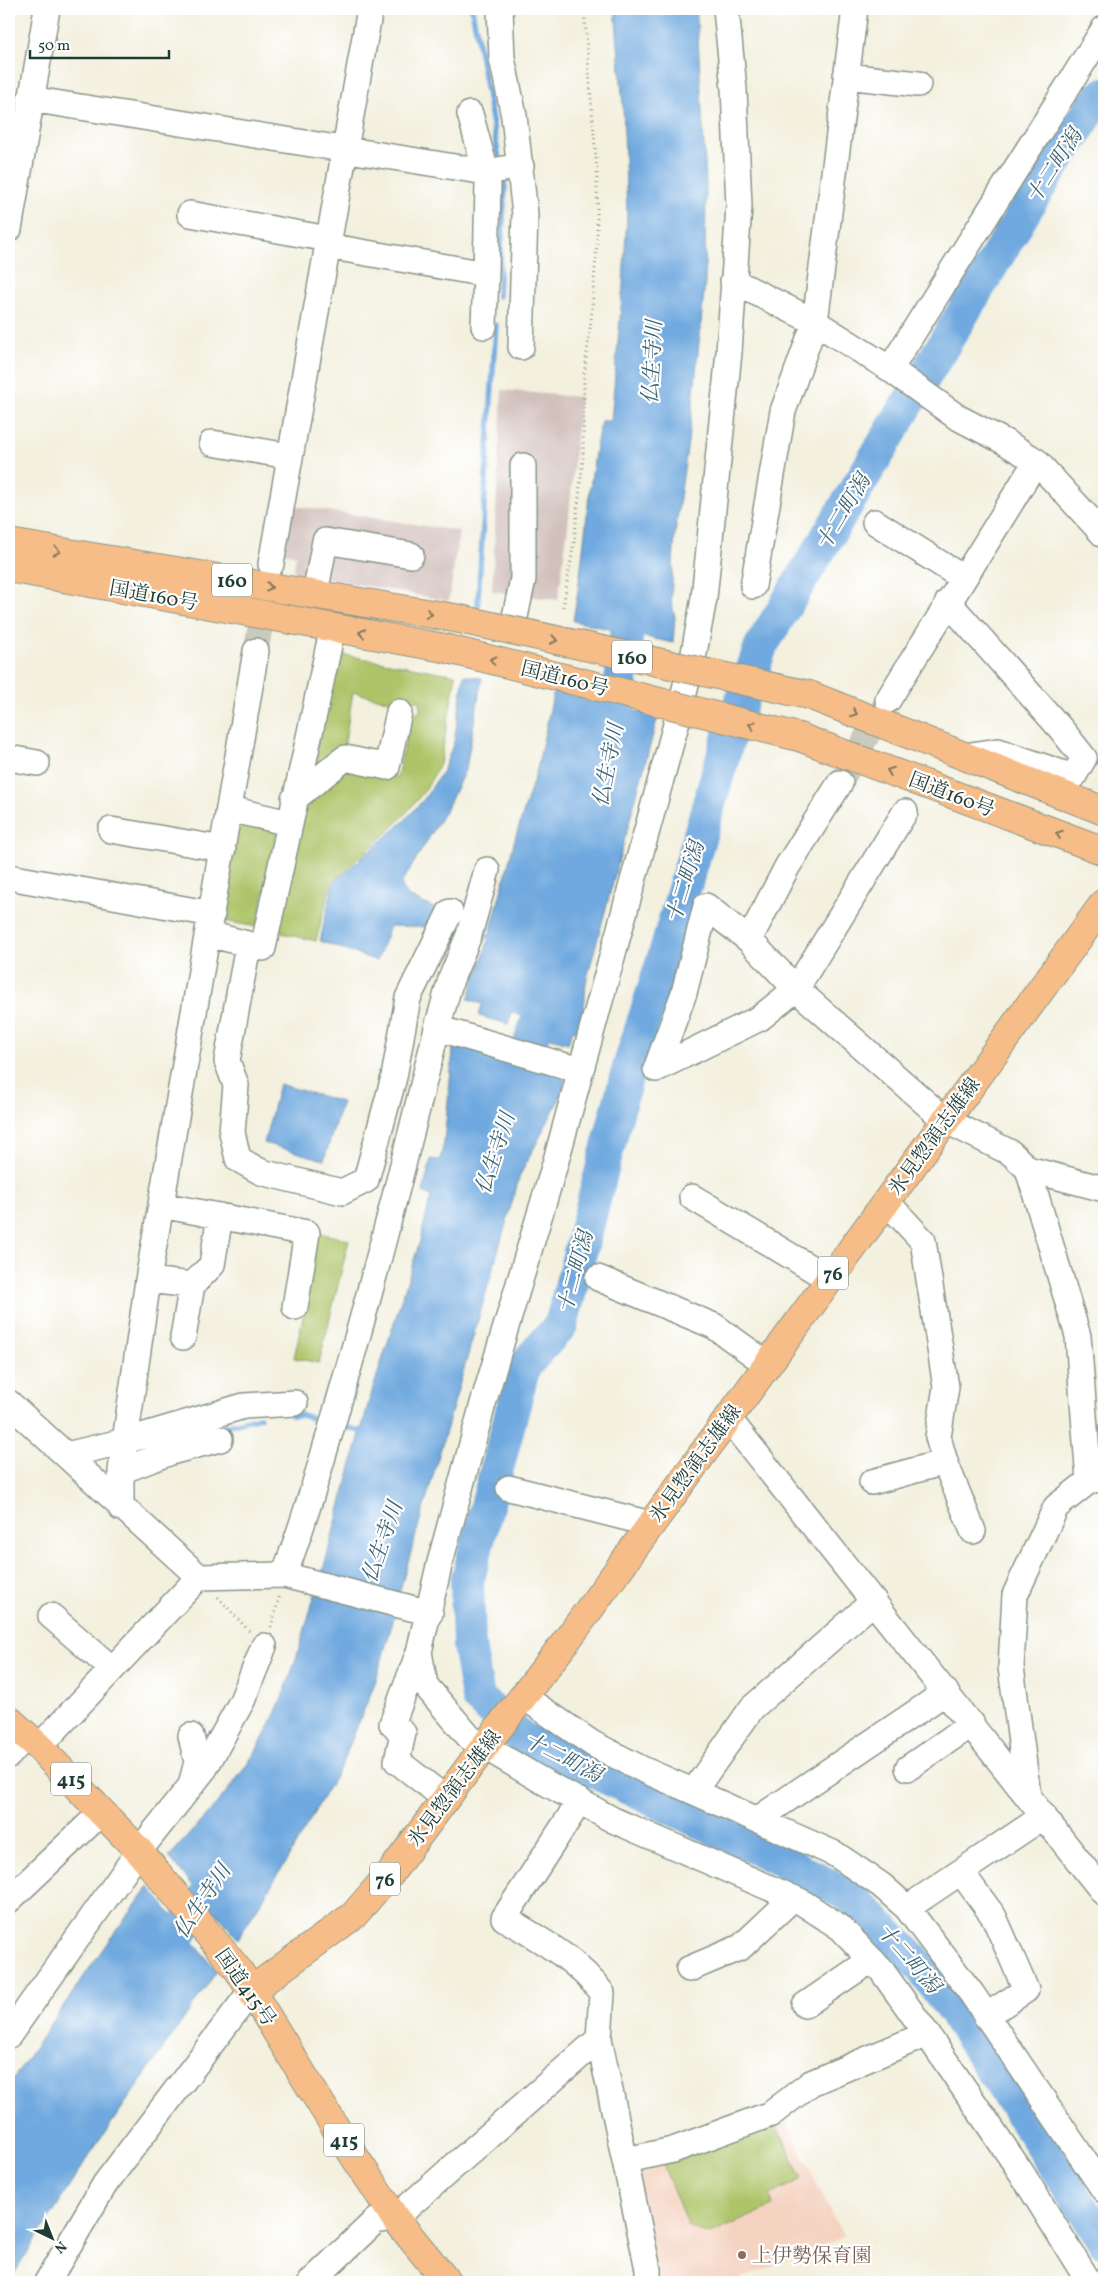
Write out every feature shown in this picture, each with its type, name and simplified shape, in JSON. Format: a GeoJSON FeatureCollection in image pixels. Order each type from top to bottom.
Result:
{"type":"FeatureCollection","features":[{"type":"Feature","properties":{"kind":"main road","name":"国道160号"},"geometry":{"type":"LineString","coordinates":[[9,543],[455,618],[809,695],[1104,811]]}},
{"type":"Feature","properties":{"kind":"main road","name":"国道160号"},"geometry":{"type":"LineString","coordinates":[[9,568],[444,648],[800,737],[1104,851]]}},
{"type":"Feature","properties":{"kind":"main road","name":"氷見惣領志雄線"},"geometry":{"type":"LineString","coordinates":[[246,1980],[354,1915],[392,1871],[488,1742],[522,1700],[1104,903]]}},
{"type":"Feature","properties":{"kind":"main road","name":"国道415号"},"geometry":{"type":"LineString","coordinates":[[21,1739],[102,1812],[146,1859],[246,1980],[337,2130],[395,2218],[448,2282]]}},
{"type":"Feature","properties":{"kind":"street"},"geometry":{"type":"LineString","coordinates":[[9,229],[47,9]]}},
{"type":"Feature","properties":{"kind":"street"},"geometry":{"type":"LineString","coordinates":[[271,564],[370,9]]}},
{"type":"Feature","properties":{"kind":"street"},"geometry":{"type":"LineString","coordinates":[[500,9],[502,58],[514,116],[526,214],[521,346]]}},
{"type":"Feature","properties":{"kind":"street"},"geometry":{"type":"LineString","coordinates":[[446,1799],[396,1761],[403,1732],[392,1724],[420,1652],[440,1566],[484,1400],[555,1164],[579,1070],[594,1025],[667,758],[694,653],[704,598],[729,352],[739,206],[734,89],[726,9]]}},
{"type":"Feature","properties":{"kind":"street"},"geometry":{"type":"LineString","coordinates":[[753,586],[784,412],[815,322],[855,9]]}},
{"type":"Feature","properties":{"kind":"street"},"geometry":{"type":"LineString","coordinates":[[890,369],[1104,29]]}},
{"type":"Feature","properties":{"kind":"street"},"geometry":{"type":"LineString","coordinates":[[846,76],[918,84]]}},
{"type":"Feature","properties":{"kind":"street"},"geometry":{"type":"LineString","coordinates":[[30,99],[486,172],[521,166]]}},
{"type":"Feature","properties":{"kind":"street"},"geometry":{"type":"LineString","coordinates":[[470,114],[488,184],[484,326]]}},
{"type":"Feature","properties":{"kind":"street"},"geometry":{"type":"LineString","coordinates":[[190,214],[486,274]]}},
{"type":"Feature","properties":{"kind":"street"},"geometry":{"type":"LineString","coordinates":[[733,281],[815,322],[890,369],[957,417],[1005,442],[1036,461],[1104,536]]}},
{"type":"Feature","properties":{"kind":"street"},"geometry":{"type":"LineString","coordinates":[[212,443],[289,456]]}},
{"type":"Feature","properties":{"kind":"street"},"geometry":{"type":"LineString","coordinates":[[888,700],[1036,461]]}},
{"type":"Feature","properties":{"kind":"street"},"geometry":{"type":"LineString","coordinates":[[512,631],[523,579],[523,466]]}},
{"type":"Feature","properties":{"kind":"street"},"geometry":{"type":"LineString","coordinates":[[874,522],[963,578]]}},
{"type":"Feature","properties":{"kind":"street"},"geometry":{"type":"LineString","coordinates":[[315,594],[325,541],[411,554]]}},
{"type":"Feature","properties":{"kind":"street"},"geometry":{"type":"LineString","coordinates":[[948,602],[1061,729],[1084,758],[1074,777],[998,751],[964,756]]}},
{"type":"Feature","properties":{"kind":"street"},"geometry":{"type":"LineString","coordinates":[[9,877],[210,924],[248,944],[263,948],[333,627]]}},
{"type":"Feature","properties":{"kind":"street"},"geometry":{"type":"LineString","coordinates":[[121,1508],[121,1471],[124,1441],[148,1280],[256,651]]}},
{"type":"Feature","properties":{"kind":"street"},"geometry":{"type":"LineString","coordinates":[[230,808],[292,811],[345,758],[387,767],[399,712]]}},
{"type":"Feature","properties":{"kind":"street"},"geometry":{"type":"LineString","coordinates":[[9,758],[37,763]]}},
{"type":"Feature","properties":{"kind":"street"},"geometry":{"type":"LineString","coordinates":[[749,940],[787,867],[840,783]]}},
{"type":"Feature","properties":{"kind":"street"},"geometry":{"type":"LineString","coordinates":[[905,812],[796,989],[760,1018],[656,1069],[684,993],[706,906],[749,940],[796,989],[945,1120],[1011,1153],[1028,1170],[1078,1336],[1097,1480],[1056,1507],[1015,1595],[1011,1667],[1028,1795]]}},
{"type":"Feature","properties":{"kind":"street"},"geometry":{"type":"LineString","coordinates":[[111,830],[223,848]]}},
{"type":"Feature","properties":{"kind":"street"},"geometry":{"type":"LineString","coordinates":[[291,1576],[409,1146],[437,1028],[451,980],[469,935],[487,870]]}},
{"type":"Feature","properties":{"kind":"street"},"geometry":{"type":"LineString","coordinates":[[248,944],[227,1061],[236,1084],[232,1132],[238,1159],[261,1172],[342,1192],[366,1180],[394,1077],[408,998],[450,912]]}},
{"type":"Feature","properties":{"kind":"street"},"geometry":{"type":"LineString","coordinates":[[437,1028],[579,1070]]}},
{"type":"Feature","properties":{"kind":"street"},"geometry":{"type":"LineString","coordinates":[[1028,1170],[1104,1189]]}},
{"type":"Feature","properties":{"kind":"street"},"geometry":{"type":"LineString","coordinates":[[692,1197],[829,1279]]}},
{"type":"Feature","properties":{"kind":"street"},"geometry":{"type":"LineString","coordinates":[[886,1201],[923,1241],[946,1387],[938,1437],[945,1462],[973,1531]]}},
{"type":"Feature","properties":{"kind":"street"},"geometry":{"type":"LineString","coordinates":[[161,1204],[307,1233],[295,1307]]}},
{"type":"Feature","properties":{"kind":"street"},"geometry":{"type":"LineString","coordinates":[[183,1337],[192,1284],[212,1265],[220,1216]]}},
{"type":"Feature","properties":{"kind":"street"},"geometry":{"type":"LineString","coordinates":[[598,1278],[714,1326],[767,1364]]}},
{"type":"Feature","properties":{"kind":"street"},"geometry":{"type":"LineString","coordinates":[[148,1280],[192,1284]]}},
{"type":"Feature","properties":{"kind":"street"},"geometry":{"type":"LineString","coordinates":[[9,1403],[121,1508],[199,1577],[291,1576],[430,1613]]}},
{"type":"Feature","properties":{"kind":"street"},"geometry":{"type":"LineString","coordinates":[[66,1455],[124,1441],[244,1406],[295,1403]]}},
{"type":"Feature","properties":{"kind":"street"},"geometry":{"type":"LineString","coordinates":[[728,1418],[1104,1893]]}},
{"type":"Feature","properties":{"kind":"street"},"geometry":{"type":"LineString","coordinates":[[121,1471],[171,1452],[220,1439]]}},
{"type":"Feature","properties":{"kind":"street"},"geometry":{"type":"LineString","coordinates":[[872,1482],[945,1462]]}},
{"type":"Feature","properties":{"kind":"street"},"geometry":{"type":"LineString","coordinates":[[509,1488],[651,1524]]}},
{"type":"Feature","properties":{"kind":"street"},"geometry":{"type":"LineString","coordinates":[[21,1739],[111,1668],[199,1577]]}},
{"type":"Feature","properties":{"kind":"street"},"geometry":{"type":"LineString","coordinates":[[694,1791],[752,1708],[874,1602]]}},
{"type":"Feature","properties":{"kind":"street"},"geometry":{"type":"LineString","coordinates":[[51,1616],[111,1668]]}},
{"type":"Feature","properties":{"kind":"street"},"geometry":{"type":"LineString","coordinates":[[9,2035],[146,1859],[191,1785],[205,1768],[242,1700],[264,1646]]}},
{"type":"Feature","properties":{"kind":"street"},"geometry":{"type":"LineString","coordinates":[[420,1652],[425,1685],[470,1738],[488,1742],[613,1820],[793,1898],[841,1928],[882,1971],[927,2034],[1021,2172],[1089,2282]]}},
{"type":"Feature","properties":{"kind":"street"},"geometry":{"type":"LineString","coordinates":[[758,1819],[946,1692]]}},
{"type":"Feature","properties":{"kind":"street"},"geometry":{"type":"LineString","coordinates":[[522,1700],[593,1744],[835,1854],[880,1885],[907,1908],[986,2016],[1104,2190]]}},
{"type":"Feature","properties":{"kind":"street"},"geometry":{"type":"LineString","coordinates":[[908,1768],[972,1724]]}},
{"type":"Feature","properties":{"kind":"street"},"geometry":{"type":"LineString","coordinates":[[190,1736],[196,1762],[191,1785]]}},
{"type":"Feature","properties":{"kind":"street"},"geometry":{"type":"LineString","coordinates":[[580,1801],[504,1918],[572,1960],[590,1977],[602,1993],[599,2039],[626,2160],[642,2278]]}},
{"type":"Feature","properties":{"kind":"street"},"geometry":{"type":"LineString","coordinates":[[9,1900],[102,1812]]}},
{"type":"Feature","properties":{"kind":"street"},"geometry":{"type":"LineString","coordinates":[[907,1908],[1044,1816]]}},
{"type":"Feature","properties":{"kind":"street"},"geometry":{"type":"LineString","coordinates":[[961,1872],[994,1917],[1026,1990],[986,2016]]}},
{"type":"Feature","properties":{"kind":"street"},"geometry":{"type":"LineString","coordinates":[[689,1969],[741,1947],[793,1898]]}},
{"type":"Feature","properties":{"kind":"street"},"geometry":{"type":"LineString","coordinates":[[805,2005],[871,1960]]}},
{"type":"Feature","properties":{"kind":"street"},"geometry":{"type":"LineString","coordinates":[[47,2282],[105,2184],[246,1980]]}},
{"type":"Feature","properties":{"kind":"street"},"geometry":{"type":"LineString","coordinates":[[626,2160],[673,2150],[771,2114],[811,2083],[927,2034]]}},
{"type":"Feature","properties":{"kind":"street"},"geometry":{"type":"LineString","coordinates":[[311,2282],[375,2221],[395,2218],[599,2039]]}},
{"type":"Feature","properties":{"kind":"path"},"geometry":{"type":"LineString","coordinates":[[563,608],[574,542],[583,458],[584,375],[592,321],[597,242],[597,163],[584,9]]}},
{"type":"Feature","properties":{"kind":"path"},"geometry":{"type":"LineString","coordinates":[[199,1577],[264,1646],[291,1576]]}},
{"type":"Feature","properties":{"kind":"shaded area"},"geometry":{"type":"Polygon","coordinates":[[[502,390],[580,397],[568,525],[558,600],[492,591],[502,390]]]}},
{"type":"Feature","properties":{"kind":"shaded area"},"geometry":{"type":"Polygon","coordinates":[[[289,505],[459,531],[449,601],[293,572],[296,555],[279,551],[289,505]]]}},
{"type":"Feature","properties":{"kind":"shaded area"},"geometry":{"type":"Polygon","coordinates":[[[783,2114],[843,2237],[732,2282],[654,2282],[634,2167],[783,2114]]]}},
{"type":"Feature","properties":{"kind":"green space"},"geometry":{"type":"Polygon","coordinates":[[[339,654],[456,675],[440,764],[426,789],[409,810],[388,832],[331,883],[316,941],[281,933],[280,920],[306,805],[344,768],[397,777],[411,717],[420,711],[420,700],[402,704],[353,692],[344,747],[309,780],[339,654]]]}},
{"type":"Feature","properties":{"kind":"green space"},"geometry":{"type":"Polygon","coordinates":[[[234,820],[278,827],[257,927],[218,920],[234,820]]]}},
{"type":"Feature","properties":{"kind":"green space"},"geometry":{"type":"Polygon","coordinates":[[[303,1229],[349,1240],[319,1363],[294,1358],[304,1312],[303,1229]]]}},
{"type":"Feature","properties":{"kind":"green space"},"geometry":{"type":"Polygon","coordinates":[[[775,2123],[802,2179],[770,2195],[773,2206],[708,2235],[688,2226],[663,2165],[775,2123]]]}},
{"type":"Feature","properties":{"kind":"water"},"geometry":{"type":"Polygon","coordinates":[[[615,9],[696,9],[697,18],[706,182],[705,282],[692,413],[675,533],[671,600],[675,617],[673,643],[573,621],[596,446],[601,421],[611,421],[623,285],[627,215],[623,106],[615,9]]]}},
{"type":"Feature","properties":{"kind":"water"},"geometry":{"type":"Polygon","coordinates":[[[464,675],[482,678],[466,768],[447,808],[401,884],[408,896],[436,909],[432,927],[390,926],[377,961],[320,941],[333,883],[404,821],[424,799],[444,769],[454,742],[464,675]]]}},
{"type":"Feature","properties":{"kind":"water"},"geometry":{"type":"Polygon","coordinates":[[[554,691],[658,716],[586,982],[583,1023],[579,1032],[573,1030],[568,1043],[538,1034],[541,1023],[512,1012],[508,1024],[479,1016],[482,1004],[468,999],[486,948],[515,839],[537,769],[554,691]]]}},
{"type":"Feature","properties":{"kind":"water"},"geometry":{"type":"Polygon","coordinates":[[[454,1040],[566,1073],[561,1096],[520,1175],[398,1597],[321,1577],[369,1401],[420,1241],[431,1196],[423,1192],[431,1159],[440,1160],[444,1142],[454,1040]]]}},
{"type":"Feature","properties":{"kind":"water"},"geometry":{"type":"Polygon","coordinates":[[[279,1084],[342,1102],[324,1160],[264,1143],[279,1084]]]}},
{"type":"Feature","properties":{"kind":"water"},"geometry":{"type":"Polygon","coordinates":[[[315,1593],[396,1611],[375,1683],[341,1766],[287,1860],[238,1939],[169,1857],[230,1788],[260,1744],[280,1703],[303,1637],[315,1593]]]}},
{"type":"Feature","properties":{"kind":"water"},"geometry":{"type":"Polygon","coordinates":[[[149,1887],[217,1971],[86,2160],[9,2282],[9,2085],[109,1940],[149,1887]]]}},
{"type":"Feature","properties":{"kind":"waterway"},"geometry":{"type":"LineString","coordinates":[[472,9],[500,164]]}},
{"type":"Feature","properties":{"kind":"waterway","name":"十二町潟"},"geometry":{"type":"LineString","coordinates":[[1104,94],[1096,101],[1038,189],[761,646],[728,739],[666,951],[628,1071],[561,1325],[524,1366],[467,1582],[469,1645],[478,1698],[521,1737],[787,1863],[853,1898],[920,1966],[954,2012],[1104,2241]]}},
{"type":"Feature","properties":{"kind":"waterway"},"geometry":{"type":"LineString","coordinates":[[498,296],[505,187],[502,175]]}},
{"type":"Feature","properties":{"kind":"waterway"},"geometry":{"type":"LineString","coordinates":[[477,615],[496,325]]}},
{"type":"Feature","properties":{"kind":"waterway","name":"仏生寺川"},"geometry":{"type":"LineString","coordinates":[[616,724],[632,588]]}},
{"type":"Feature","properties":{"kind":"waterway"},"geometry":{"type":"LineString","coordinates":[[476,932],[496,939]]}},
{"type":"Feature","properties":{"kind":"waterway","name":"仏生寺川"},"geometry":{"type":"LineString","coordinates":[[516,1087],[551,978]]}},
{"type":"Feature","properties":{"kind":"waterway"},"geometry":{"type":"LineString","coordinates":[[291,1415],[301,1415],[326,1422]]}},
{"type":"Feature","properties":{"kind":"waterway"},"geometry":{"type":"LineString","coordinates":[[213,1429],[260,1417]]}},
{"type":"Feature","properties":{"kind":"waterway"},"geometry":{"type":"LineString","coordinates":[[9,1421],[30,1439]]}},
{"type":"Feature","properties":{"kind":"waterway"},"geometry":{"type":"LineString","coordinates":[[338,1425],[367,1433]]}},
{"type":"Feature","properties":{"kind":"waterway","name":"仏生寺川"},"geometry":{"type":"LineString","coordinates":[[157,1967],[230,1860]]}},
{"type":"Feature","properties":{"kind":"tunnel"},"geometry":{"type":"LineString","coordinates":[[256,651],[266,594]]}},
{"type":"Feature","properties":{"kind":"tunnel"},"geometry":{"type":"LineString","coordinates":[[840,783],[886,703]]}},
{"type":"Feature","properties":{"kind":"place","name":"上伊勢保育園"},"geometry":{"type":"Point","coordinates":[742,2255]}}]}
